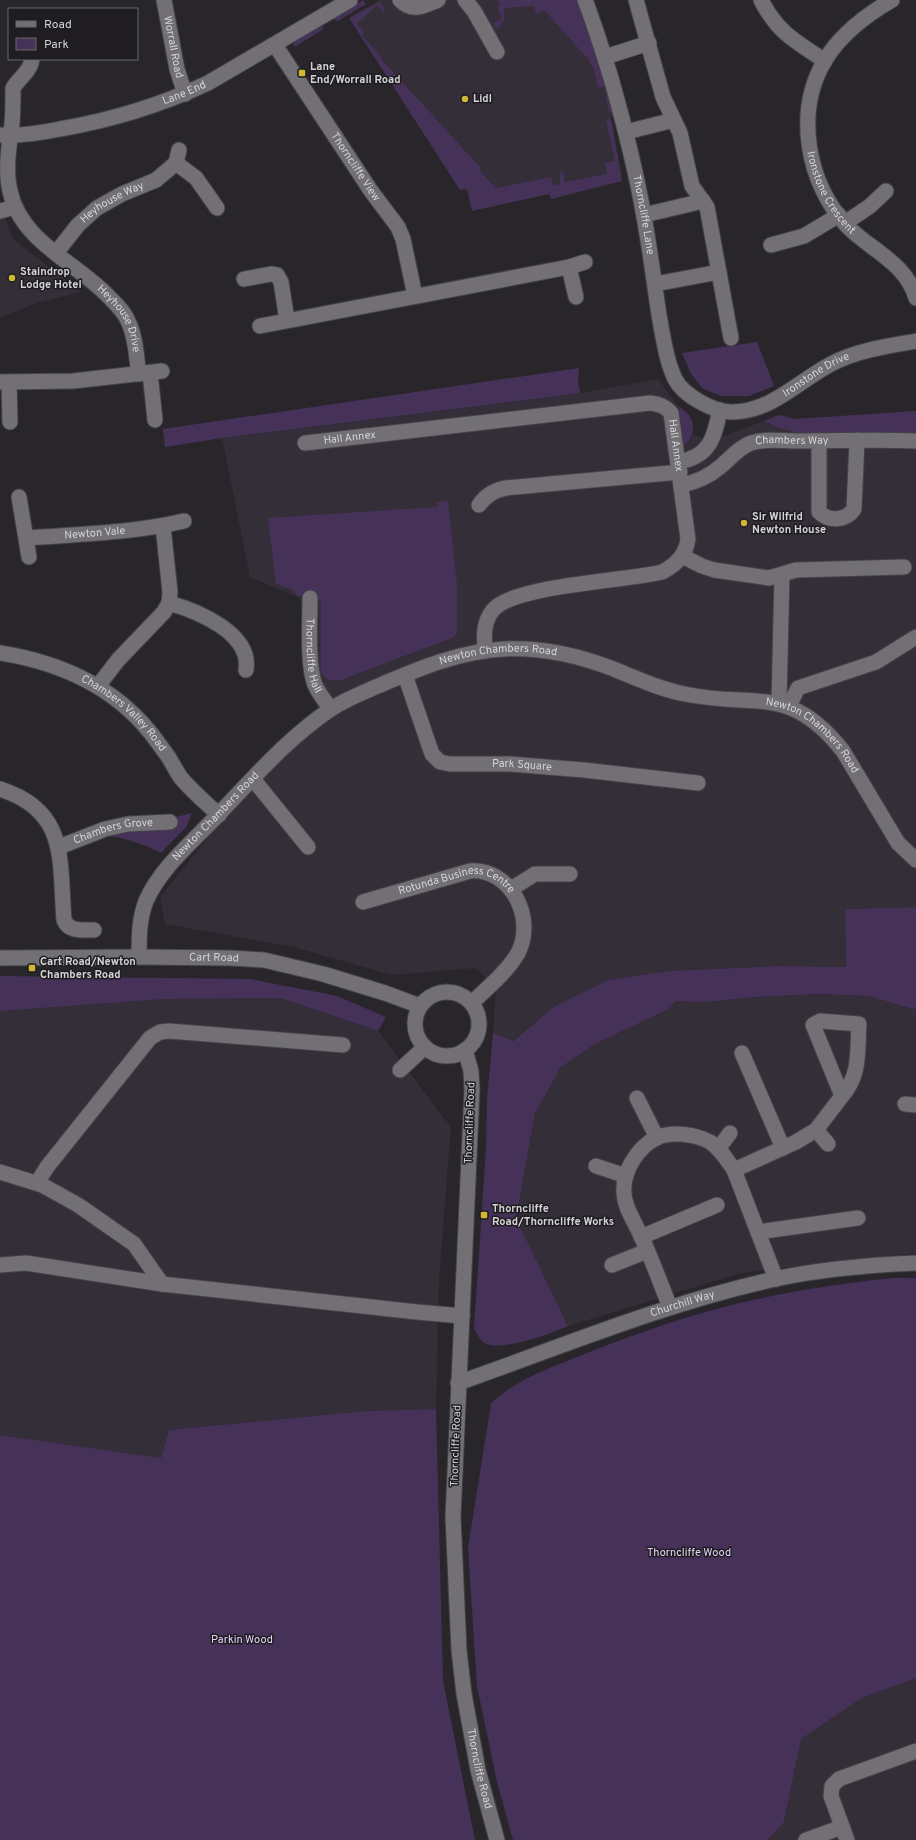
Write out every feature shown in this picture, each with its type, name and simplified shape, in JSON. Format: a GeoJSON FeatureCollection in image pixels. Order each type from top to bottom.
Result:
{"type":"FeatureCollection","features":[{"type":"Feature","properties":{"kind":"street","name":"Worrall Road"},"geometry":{"type":"LineString","coordinates":[[164,0],[177,69],[185,94]]}},
{"type":"Feature","properties":{"kind":"street","name":"Lane End"},"geometry":{"type":"LineString","coordinates":[[5,135],[83,125],[129,114],[185,94],[208,83],[275,45],[350,0]]}},
{"type":"Feature","properties":{"kind":"street"},"geometry":{"type":"LineString","coordinates":[[400,0],[410,7],[415,8],[438,0]]}},
{"type":"Feature","properties":{"kind":"street"},"geometry":{"type":"LineString","coordinates":[[465,0],[474,10],[497,52]]}},
{"type":"Feature","properties":{"kind":"street","name":"Thorncliffe Lane"},"geometry":{"type":"LineString","coordinates":[[585,0],[605,57],[626,132],[644,215],[662,333],[671,369],[676,381],[692,396],[705,405],[720,410]]}},
{"type":"Feature","properties":{"kind":"street"},"geometry":{"type":"LineString","coordinates":[[636,0],[664,97],[680,133],[692,186],[707,207],[731,338]]}},
{"type":"Feature","properties":{"kind":"street"},"geometry":{"type":"LineString","coordinates":[[761,0],[769,17],[785,35],[825,61]]}},
{"type":"Feature","properties":{"kind":"street","name":"Ironstone Crescent"},"geometry":{"type":"LineString","coordinates":[[892,0],[876,9],[853,26],[837,43],[825,61],[813,90],[808,117],[808,140],[814,169],[820,185],[842,219],[900,269],[913,289],[916,298]]}},
{"type":"Feature","properties":{"kind":"street"},"geometry":{"type":"LineString","coordinates":[[605,57],[649,43]]}},
{"type":"Feature","properties":{"kind":"street","name":"Thorncliffe View"},"geometry":{"type":"LineString","coordinates":[[275,45],[371,191],[398,227],[403,239],[415,296]]}},
{"type":"Feature","properties":{"kind":"street","name":"Heyhouse Drive"},"geometry":{"type":"LineString","coordinates":[[32,60],[31,65],[27,71],[18,80],[13,88],[5,135],[10,191],[15,207],[23,224],[36,238],[99,287],[120,308],[128,320],[150,373],[155,420]]}},
{"type":"Feature","properties":{"kind":"street"},"geometry":{"type":"LineString","coordinates":[[626,132],[674,120]]}},
{"type":"Feature","properties":{"kind":"street","name":"Heyhouse Way"},"geometry":{"type":"LineString","coordinates":[[56,253],[78,225],[97,208],[122,194],[156,180],[177,156],[196,178],[217,208]]}},
{"type":"Feature","properties":{"kind":"street"},"geometry":{"type":"LineString","coordinates":[[771,245],[804,236],[870,206],[886,191]]}},
{"type":"Feature","properties":{"kind":"street"},"geometry":{"type":"LineString","coordinates":[[644,215],[703,201]]}},
{"type":"Feature","properties":{"kind":"street"},"geometry":{"type":"LineString","coordinates":[[0,211],[15,207]]}},
{"type":"Feature","properties":{"kind":"street"},"geometry":{"type":"LineString","coordinates":[[260,326],[569,267],[585,262]]}},
{"type":"Feature","properties":{"kind":"street"},"geometry":{"type":"LineString","coordinates":[[569,267],[576,296]]}},
{"type":"Feature","properties":{"kind":"street"},"geometry":{"type":"LineString","coordinates":[[654,284],[719,272]]}},
{"type":"Feature","properties":{"kind":"street"},"geometry":{"type":"LineString","coordinates":[[244,279],[271,274],[277,275],[281,282],[287,320]]}},
{"type":"Feature","properties":{"kind":"street","name":"Ironstone Drive"},"geometry":{"type":"LineString","coordinates":[[720,410],[730,412],[754,409],[789,391],[813,374],[835,362],[884,347],[916,341]]}},
{"type":"Feature","properties":{"kind":"street"},"geometry":{"type":"LineString","coordinates":[[10,422],[4,382],[73,381],[150,373]]}},
{"type":"Feature","properties":{"kind":"street","name":"Hall Annex"},"geometry":{"type":"LineString","coordinates":[[305,443],[650,403],[662,405],[671,413],[680,473],[688,539],[686,549],[682,556]]}},
{"type":"Feature","properties":{"kind":"street"},"geometry":{"type":"LineString","coordinates":[[479,505],[493,492],[506,488],[680,473],[708,447],[714,434],[720,410]]}},
{"type":"Feature","properties":{"kind":"street","name":"Chambers Way"},"geometry":{"type":"LineString","coordinates":[[680,473],[699,481],[720,467],[740,448],[756,442],[779,440],[916,441]]}},
{"type":"Feature","properties":{"kind":"street"},"geometry":{"type":"LineString","coordinates":[[819,440],[818,512],[824,517],[844,519],[854,509],[857,440]]}},
{"type":"Feature","properties":{"kind":"street"},"geometry":{"type":"LineString","coordinates":[[19,497],[29,557]]}},
{"type":"Feature","properties":{"kind":"street","name":"Newton Vale"},"geometry":{"type":"LineString","coordinates":[[27,538],[163,526],[184,521]]}},
{"type":"Feature","properties":{"kind":"street"},"geometry":{"type":"LineString","coordinates":[[98,686],[118,660],[164,612],[169,603],[170,592],[163,526]]}},
{"type":"Feature","properties":{"kind":"street"},"geometry":{"type":"LineString","coordinates":[[485,651],[484,633],[487,620],[493,611],[503,602],[523,595],[569,586],[662,572],[672,566],[682,556],[714,570],[769,578],[796,570],[904,567]]}},
{"type":"Feature","properties":{"kind":"street"},"geometry":{"type":"LineString","coordinates":[[782,575],[784,705]]}},
{"type":"Feature","properties":{"kind":"street","name":"Thorncliffe Hall"},"geometry":{"type":"LineString","coordinates":[[310,598],[311,666],[313,678],[321,696],[331,709]]}},
{"type":"Feature","properties":{"kind":"street"},"geometry":{"type":"LineString","coordinates":[[169,603],[194,610],[221,626],[238,642],[246,654],[246,670]]}},
{"type":"Feature","properties":{"kind":"street"},"geometry":{"type":"LineString","coordinates":[[784,705],[798,688],[876,662],[916,637]]}},
{"type":"Feature","properties":{"kind":"street","name":"Newton Chambers Road"},"geometry":{"type":"LineString","coordinates":[[139,957],[140,925],[143,911],[150,895],[169,866],[253,779],[304,729],[346,700],[404,675],[467,654],[485,651],[522,649],[559,653],[609,668],[674,692],[716,699],[768,701],[784,705],[810,718],[833,739],[843,751],[898,842],[916,860]]}},
{"type":"Feature","properties":{"kind":"street","name":"Chambers Valley Road"},"geometry":{"type":"LineString","coordinates":[[0,653],[46,663],[73,673],[98,686],[123,706],[148,730],[167,754],[180,777],[219,815]]}},
{"type":"Feature","properties":{"kind":"street","name":"Park Square"},"geometry":{"type":"LineString","coordinates":[[404,675],[432,754],[442,763],[525,765],[698,783]]}},
{"type":"Feature","properties":{"kind":"street"},"geometry":{"type":"LineString","coordinates":[[253,779],[308,848]]}},
{"type":"Feature","properties":{"kind":"street","name":"Chambers Grove"},"geometry":{"type":"LineString","coordinates":[[0,790],[19,797],[43,815],[50,824],[58,847],[64,920],[66,925],[72,929],[94,930]]}},
{"type":"Feature","properties":{"kind":"street","name":"Chambers Grove"},"geometry":{"type":"LineString","coordinates":[[58,847],[105,829],[128,824],[170,822]]}},
{"type":"Feature","properties":{"kind":"street","name":"Rotunda Business Centre"},"geometry":{"type":"LineString","coordinates":[[363,902],[470,871],[487,872],[500,879],[511,889],[516,896],[522,912],[522,943],[515,958],[472,1003]]}},
{"type":"Feature","properties":{"kind":"street"},"geometry":{"type":"LineString","coordinates":[[511,889],[522,880],[535,874],[570,874]]}},
{"type":"Feature","properties":{"kind":"street","name":"Cart Road"},"geometry":{"type":"LineString","coordinates":[[0,958],[139,957],[264,960],[298,967],[351,982],[420,1006]]}},
{"type":"Feature","properties":{"kind":"street"},"geometry":{"type":"LineString","coordinates":[[442,992],[451,992],[461,995],[472,1003],[479,1017],[477,1035],[473,1043],[465,1050],[454,1055],[444,1056],[436,1054],[425,1047],[419,1039],[415,1028],[420,1006],[430,997],[442,992]]}},
{"type":"Feature","properties":{"kind":"street"},"geometry":{"type":"LineString","coordinates":[[734,1170],[796,1142],[816,1130],[853,1082],[856,1073],[859,1024],[820,1021],[812,1025],[842,1096]]}},
{"type":"Feature","properties":{"kind":"street"},"geometry":{"type":"LineString","coordinates":[[37,1183],[47,1167],[150,1038],[160,1032],[169,1031],[343,1045]]}},
{"type":"Feature","properties":{"kind":"street"},"geometry":{"type":"LineString","coordinates":[[400,1070],[425,1047]]}},
{"type":"Feature","properties":{"kind":"street","name":"Thorncliffe Road"},"geometry":{"type":"LineString","coordinates":[[465,1050],[472,1071],[472,1090],[453,1517],[459,1650],[464,1694],[478,1770],[496,1840]]}},
{"type":"Feature","properties":{"kind":"street"},"geometry":{"type":"LineString","coordinates":[[742,1053],[783,1148]]}},
{"type":"Feature","properties":{"kind":"street"},"geometry":{"type":"LineString","coordinates":[[637,1098],[657,1138]]}},
{"type":"Feature","properties":{"kind":"street"},"geometry":{"type":"LineString","coordinates":[[816,1130],[828,1144]]}},
{"type":"Feature","properties":{"kind":"street"},"geometry":{"type":"LineString","coordinates":[[718,1148],[730,1133]]}},
{"type":"Feature","properties":{"kind":"street"},"geometry":{"type":"LineString","coordinates":[[670,1307],[642,1237],[625,1201],[624,1187],[631,1163],[640,1151],[657,1138],[678,1135],[694,1136],[711,1143],[718,1148],[734,1170],[776,1279]]}},
{"type":"Feature","properties":{"kind":"street"},"geometry":{"type":"LineString","coordinates":[[596,1166],[626,1176]]}},
{"type":"Feature","properties":{"kind":"street"},"geometry":{"type":"LineString","coordinates":[[0,1172],[37,1183],[78,1205],[134,1244],[162,1284]]}},
{"type":"Feature","properties":{"kind":"street"},"geometry":{"type":"LineString","coordinates":[[642,1237],[717,1205]]}},
{"type":"Feature","properties":{"kind":"street"},"geometry":{"type":"LineString","coordinates":[[758,1232],[858,1218]]}},
{"type":"Feature","properties":{"kind":"street"},"geometry":{"type":"LineString","coordinates":[[612,1265],[647,1251]]}},
{"type":"Feature","properties":{"kind":"street"},"geometry":{"type":"LineString","coordinates":[[0,1265],[26,1263],[162,1284],[462,1316]]}},
{"type":"Feature","properties":{"kind":"street","name":"Churchill Way"},"geometry":{"type":"LineString","coordinates":[[458,1383],[559,1345],[670,1307],[776,1279],[856,1266],[916,1263]]}},
{"type":"Feature","properties":{"kind":"street"},"geometry":{"type":"LineString","coordinates":[[806,1840],[842,1827],[831,1796],[832,1786],[839,1779],[916,1752]]}},
{"type":"Feature","properties":{"kind":"shaded area"},"geometry":{"type":"Polygon","coordinates":[[[380,0],[540,0],[592,56],[603,84],[609,113],[613,112],[611,119],[622,175],[553,186],[551,177],[496,188],[479,170],[481,169],[379,63],[349,18],[380,0]]]}},
{"type":"Feature","properties":{"kind":"shaded area"},"geometry":{"type":"Polygon","coordinates":[[[0,205],[14,240],[81,292],[37,303],[0,318],[0,205]]]}},
{"type":"Feature","properties":{"kind":"shaded area"},"geometry":{"type":"Polygon","coordinates":[[[658,379],[679,407],[683,447],[690,441],[693,434],[710,441],[764,421],[782,429],[916,436],[916,907],[845,909],[846,967],[781,966],[669,971],[608,980],[555,1006],[512,1041],[493,1033],[496,987],[475,968],[392,975],[294,947],[165,924],[160,897],[240,798],[318,712],[300,598],[250,577],[222,438],[581,393],[658,379]]]}},
{"type":"Feature","properties":{"kind":"shaded area"},"geometry":{"type":"Polygon","coordinates":[[[819,994],[869,996],[916,1009],[916,1253],[741,1273],[568,1326],[516,1218],[535,1113],[561,1067],[595,1044],[669,1009],[676,1001],[705,1002],[756,997],[819,994]]]}},
{"type":"Feature","properties":{"kind":"shaded area"},"geometry":{"type":"Polygon","coordinates":[[[281,998],[378,1031],[451,1127],[439,1279],[436,1409],[365,1411],[169,1430],[161,1458],[0,1435],[0,1011],[164,999],[281,998]]]}},
{"type":"Feature","properties":{"kind":"shaded area"},"geometry":{"type":"Polygon","coordinates":[[[916,1678],[916,1840],[768,1840],[784,1822],[801,1739],[862,1698],[916,1678]]]}},
{"type":"Feature","properties":{"kind":"green space"},"geometry":{"type":"Polygon","coordinates":[[[363,0],[366,4],[338,21],[335,20],[334,18],[363,0]]]}},
{"type":"Feature","properties":{"kind":"green space"},"geometry":{"type":"Polygon","coordinates":[[[498,0],[578,0],[597,55],[613,112],[609,113],[604,87],[598,87],[594,70],[589,60],[544,10],[536,15],[534,6],[504,8],[504,20],[498,28],[494,27],[494,23],[502,18],[497,7],[500,4],[498,0]]]}},
{"type":"Feature","properties":{"kind":"green space"},"geometry":{"type":"Polygon","coordinates":[[[380,2],[385,10],[383,12],[377,5],[357,24],[364,32],[362,35],[382,58],[381,59],[481,168],[479,170],[496,188],[551,177],[553,185],[560,184],[559,173],[563,172],[565,182],[607,174],[605,163],[615,161],[606,120],[611,119],[622,181],[551,199],[549,194],[472,211],[467,189],[460,190],[349,18],[380,2]]]}},
{"type":"Feature","properties":{"kind":"green space"},"geometry":{"type":"Polygon","coordinates":[[[322,25],[324,28],[322,30],[296,46],[293,45],[295,40],[322,25]]]}},
{"type":"Feature","properties":{"kind":"green space"},"geometry":{"type":"Polygon","coordinates":[[[757,342],[774,386],[749,396],[721,396],[703,389],[691,374],[682,353],[757,342]]]}},
{"type":"Feature","properties":{"kind":"green space"},"geometry":{"type":"Polygon","coordinates":[[[579,368],[578,384],[581,393],[222,438],[165,447],[163,429],[579,368]]]}},
{"type":"Feature","properties":{"kind":"green space"},"geometry":{"type":"Polygon","coordinates":[[[679,407],[689,415],[693,426],[691,437],[683,447],[679,407]]]}},
{"type":"Feature","properties":{"kind":"green space"},"geometry":{"type":"Polygon","coordinates":[[[916,411],[916,436],[801,433],[782,429],[764,421],[779,415],[794,419],[916,411]]]}},
{"type":"Feature","properties":{"kind":"green space"},"geometry":{"type":"Polygon","coordinates":[[[448,501],[457,585],[457,632],[454,637],[341,680],[335,681],[327,679],[321,672],[321,600],[297,595],[291,589],[276,584],[268,518],[437,507],[437,502],[448,501]]]}},
{"type":"Feature","properties":{"kind":"green space"},"geometry":{"type":"Polygon","coordinates":[[[192,813],[186,827],[161,853],[135,842],[107,836],[128,829],[174,827],[176,817],[192,813]]]}},
{"type":"Feature","properties":{"kind":"green space"},"geometry":{"type":"Polygon","coordinates":[[[916,907],[916,1009],[869,996],[819,994],[756,997],[705,1002],[676,1001],[669,1009],[595,1044],[561,1067],[535,1113],[516,1218],[568,1326],[540,1337],[507,1345],[489,1345],[482,1341],[474,1329],[486,1149],[487,1099],[493,1033],[513,1041],[555,1006],[608,980],[669,971],[781,966],[846,967],[845,909],[916,907]]]}},
{"type":"Feature","properties":{"kind":"green space"},"geometry":{"type":"Polygon","coordinates":[[[0,976],[250,979],[337,996],[386,1017],[378,1031],[281,998],[164,999],[0,1011],[0,976]]]}},
{"type":"Feature","properties":{"kind":"green space","name":"Thorncliffe Wood"},"geometry":{"type":"Polygon","coordinates":[[[893,1278],[916,1278],[916,1678],[862,1698],[801,1739],[784,1822],[768,1840],[513,1840],[497,1782],[477,1686],[468,1548],[491,1403],[512,1387],[549,1368],[672,1322],[715,1309],[775,1295],[842,1284],[893,1278]]]}},
{"type":"Feature","properties":{"kind":"green space","name":"Parkin Wood"},"geometry":{"type":"Polygon","coordinates":[[[436,1409],[443,1681],[475,1840],[0,1840],[0,1435],[161,1458],[169,1430],[365,1411],[436,1409]]]}},
{"type":"Feature","properties":{"kind":"place","name":"Lane End/Worrall Road"},"geometry":{"type":"Point","coordinates":[302,73]}},
{"type":"Feature","properties":{"kind":"place","name":"Lidl"},"geometry":{"type":"Point","coordinates":[465,99]}},
{"type":"Feature","properties":{"kind":"place","name":"Staindrop Lodge Hotel"},"geometry":{"type":"Point","coordinates":[12,278]}},
{"type":"Feature","properties":{"kind":"place","name":"Sir Wilfrid Newton House"},"geometry":{"type":"Point","coordinates":[744,523]}},
{"type":"Feature","properties":{"kind":"place","name":"Cart Road/Newton Chambers Road"},"geometry":{"type":"Point","coordinates":[32,968]}},
{"type":"Feature","properties":{"kind":"place","name":"Thorncliffe Road/Thorncliffe Works"},"geometry":{"type":"Point","coordinates":[484,1215]}}]}
